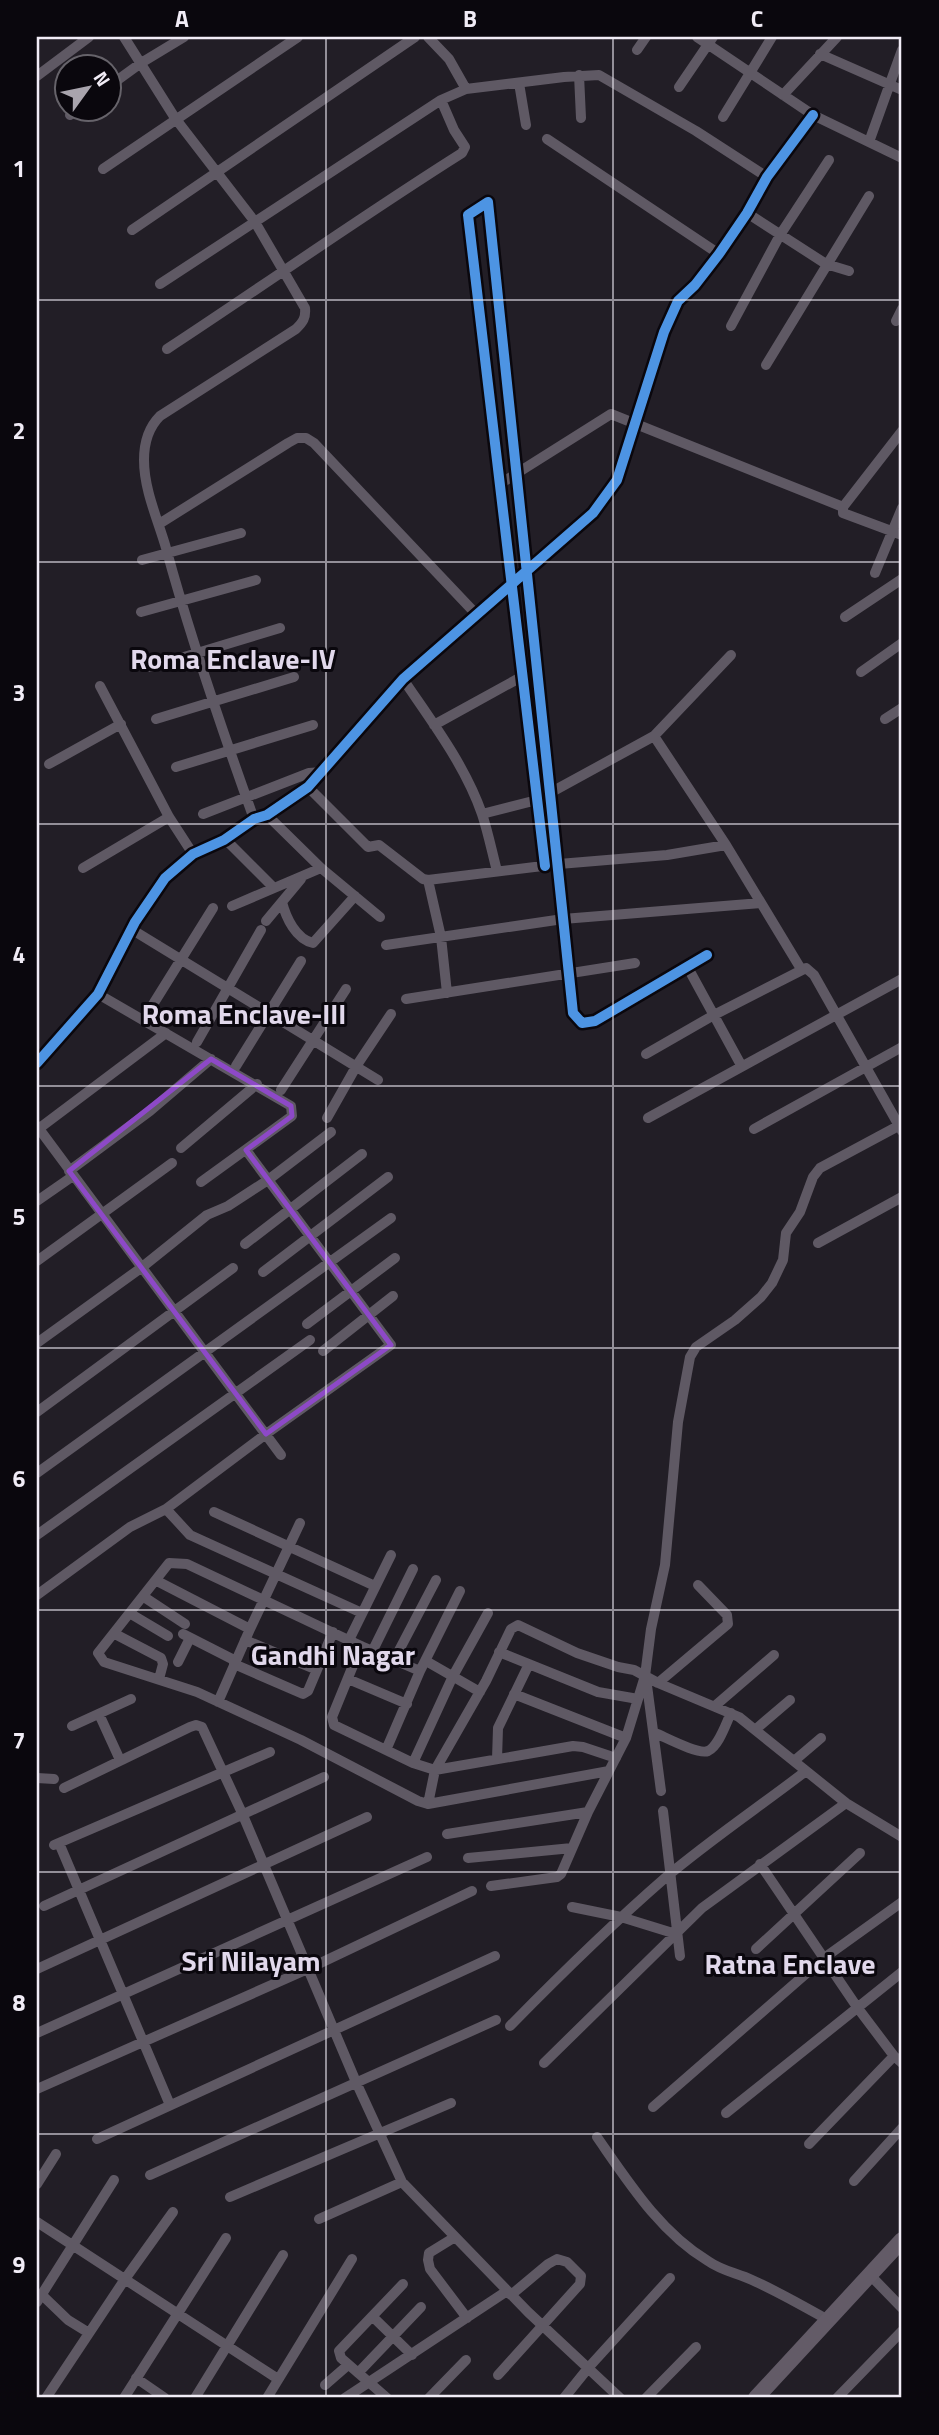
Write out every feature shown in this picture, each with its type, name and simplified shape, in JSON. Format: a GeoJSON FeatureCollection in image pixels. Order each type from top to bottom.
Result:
{"type":"FeatureCollection","features":[{"type":"Feature","properties":{"kind":"main road"},"geometry":{"type":"LineString","coordinates":[[756,2398],[902,2241]]}},
{"type":"Feature","properties":{"kind":"street"},"geometry":{"type":"LineString","coordinates":[[37,76],[89,37]]}},
{"type":"Feature","properties":{"kind":"street"},"geometry":{"type":"LineString","coordinates":[[124,37],[176,118],[255,222],[305,308],[306,315],[296,329],[185,399],[152,425],[147,435],[144,461],[149,491],[196,651],[254,819]]}},
{"type":"Feature","properties":{"kind":"street"},"geometry":{"type":"LineString","coordinates":[[122,77],[184,37]]}},
{"type":"Feature","properties":{"kind":"street"},"geometry":{"type":"LineString","coordinates":[[103,169],[298,37]]}},
{"type":"Feature","properties":{"kind":"street"},"geometry":{"type":"LineString","coordinates":[[132,230],[415,37]]}},
{"type":"Feature","properties":{"kind":"street"},"geometry":{"type":"LineString","coordinates":[[428,37],[449,59],[466,89]]}},
{"type":"Feature","properties":{"kind":"street"},"geometry":{"type":"LineString","coordinates":[[637,50],[646,37]]}},
{"type":"Feature","properties":{"kind":"street"},"geometry":{"type":"LineString","coordinates":[[697,37],[711,41],[749,73],[813,115],[902,158]]}},
{"type":"Feature","properties":{"kind":"street"},"geometry":{"type":"LineString","coordinates":[[723,117],[772,37]]}},
{"type":"Feature","properties":{"kind":"street"},"geometry":{"type":"LineString","coordinates":[[783,95],[837,37]]}},
{"type":"Feature","properties":{"kind":"street"},"geometry":{"type":"LineString","coordinates":[[679,87],[711,41]]}},
{"type":"Feature","properties":{"kind":"street"},"geometry":{"type":"LineString","coordinates":[[869,142],[902,50]]}},
{"type":"Feature","properties":{"kind":"street"},"geometry":{"type":"LineString","coordinates":[[820,54],[902,90]]}},
{"type":"Feature","properties":{"kind":"street"},"geometry":{"type":"LineString","coordinates":[[579,75],[581,118]]}},
{"type":"Feature","properties":{"kind":"street"},"geometry":{"type":"LineString","coordinates":[[160,284],[441,100],[466,89],[599,75],[696,131],[767,177]]}},
{"type":"Feature","properties":{"kind":"street"},"geometry":{"type":"LineString","coordinates":[[519,83],[526,125]]}},
{"type":"Feature","properties":{"kind":"street"},"geometry":{"type":"LineString","coordinates":[[167,349],[284,272],[353,222],[462,153],[466,147],[454,130],[441,100]]}},
{"type":"Feature","properties":{"kind":"street"},"geometry":{"type":"LineString","coordinates":[[37,1063],[98,994],[131,929],[165,878],[193,854],[225,839],[254,819],[267,815],[308,787],[403,679],[593,513],[617,480],[664,332],[678,301],[695,285],[719,254],[747,214],[767,177],[813,115]]}},
{"type":"Feature","properties":{"kind":"street"},"geometry":{"type":"LineString","coordinates":[[547,139],[719,254]]}},
{"type":"Feature","properties":{"kind":"street"},"geometry":{"type":"LineString","coordinates":[[731,326],[780,234],[829,160]]}},
{"type":"Feature","properties":{"kind":"street"},"geometry":{"type":"LineString","coordinates":[[766,365],[869,196]]}},
{"type":"Feature","properties":{"kind":"street"},"geometry":{"type":"LineString","coordinates":[[545,866],[467,215],[488,202],[552,791],[573,1013],[578,1020],[589,1023],[707,956]]}},
{"type":"Feature","properties":{"kind":"street"},"geometry":{"type":"LineString","coordinates":[[747,214],[826,264],[849,271]]}},
{"type":"Feature","properties":{"kind":"street"},"geometry":{"type":"LineString","coordinates":[[896,321],[902,309]]}},
{"type":"Feature","properties":{"kind":"street"},"geometry":{"type":"LineString","coordinates":[[500,484],[611,414],[843,507]]}},
{"type":"Feature","properties":{"kind":"street"},"geometry":{"type":"LineString","coordinates":[[898,533],[843,513],[843,507],[902,431]]}},
{"type":"Feature","properties":{"kind":"street"},"geometry":{"type":"LineString","coordinates":[[159,524],[288,443],[297,438],[306,438],[344,472],[476,614]]}},
{"type":"Feature","properties":{"kind":"street"},"geometry":{"type":"LineString","coordinates":[[876,573],[898,533],[902,508]]}},
{"type":"Feature","properties":{"kind":"street"},"geometry":{"type":"LineString","coordinates":[[142,561],[241,533]]}},
{"type":"Feature","properties":{"kind":"street"},"geometry":{"type":"LineString","coordinates":[[845,617],[902,579]]}},
{"type":"Feature","properties":{"kind":"street"},"geometry":{"type":"LineString","coordinates":[[141,612],[256,580]]}},
{"type":"Feature","properties":{"kind":"street"},"geometry":{"type":"LineString","coordinates":[[151,667],[196,651],[280,628]]}},
{"type":"Feature","properties":{"kind":"street"},"geometry":{"type":"LineString","coordinates":[[861,672],[902,643]]}},
{"type":"Feature","properties":{"kind":"street"},"geometry":{"type":"LineString","coordinates":[[482,814],[537,800],[654,736],[731,655]]}},
{"type":"Feature","properties":{"kind":"street"},"geometry":{"type":"LineString","coordinates":[[434,725],[523,676]]}},
{"type":"Feature","properties":{"kind":"street"},"geometry":{"type":"LineString","coordinates":[[156,719],[293,677]]}},
{"type":"Feature","properties":{"kind":"street"},"geometry":{"type":"LineString","coordinates":[[403,679],[470,785],[482,814],[497,871]]}},
{"type":"Feature","properties":{"kind":"street"},"geometry":{"type":"LineString","coordinates":[[100,686],[169,817],[193,854]]}},
{"type":"Feature","properties":{"kind":"street"},"geometry":{"type":"LineString","coordinates":[[885,719],[902,708]]}},
{"type":"Feature","properties":{"kind":"street"},"geometry":{"type":"LineString","coordinates":[[49,764],[121,724]]}},
{"type":"Feature","properties":{"kind":"street"},"geometry":{"type":"LineString","coordinates":[[176,767],[313,725]]}},
{"type":"Feature","properties":{"kind":"street"},"geometry":{"type":"LineString","coordinates":[[654,736],[726,845],[800,969]]}},
{"type":"Feature","properties":{"kind":"street"},"geometry":{"type":"LineString","coordinates":[[203,814],[309,773],[322,772]]}},
{"type":"Feature","properties":{"kind":"street"},"geometry":{"type":"LineString","coordinates":[[308,787],[368,847],[379,845],[428,880],[559,864],[667,855],[726,845]]}},
{"type":"Feature","properties":{"kind":"street"},"geometry":{"type":"LineString","coordinates":[[267,815],[321,867],[380,917]]}},
{"type":"Feature","properties":{"kind":"street"},"geometry":{"type":"LineString","coordinates":[[83,868],[169,817]]}},
{"type":"Feature","properties":{"kind":"street"},"geometry":{"type":"LineString","coordinates":[[225,839],[274,888]]}},
{"type":"Feature","properties":{"kind":"street"},"geometry":{"type":"LineString","coordinates":[[232,906],[321,867]]}},
{"type":"Feature","properties":{"kind":"street"},"geometry":{"type":"LineString","coordinates":[[197,1042],[264,926],[303,877]]}},
{"type":"Feature","properties":{"kind":"street"},"geometry":{"type":"LineString","coordinates":[[428,880],[441,937],[447,993]]}},
{"type":"Feature","properties":{"kind":"street"},"geometry":{"type":"LineString","coordinates":[[282,902],[289,923],[306,942],[313,943],[355,896]]}},
{"type":"Feature","properties":{"kind":"street"},"geometry":{"type":"LineString","coordinates":[[386,946],[563,919],[761,903]]}},
{"type":"Feature","properties":{"kind":"street"},"geometry":{"type":"LineString","coordinates":[[147,1014],[213,908]]}},
{"type":"Feature","properties":{"kind":"street"},"geometry":{"type":"LineString","coordinates":[[131,929],[378,1080]]}},
{"type":"Feature","properties":{"kind":"street"},"geometry":{"type":"LineString","coordinates":[[236,1066],[301,961]]}},
{"type":"Feature","properties":{"kind":"street"},"geometry":{"type":"LineString","coordinates":[[405,999],[635,963]]}},
{"type":"Feature","properties":{"kind":"street"},"geometry":{"type":"LineString","coordinates":[[687,966],[741,1065]]}},
{"type":"Feature","properties":{"kind":"street"},"geometry":{"type":"LineString","coordinates":[[491,1886],[557,1877],[561,1874],[588,1812],[626,1738],[645,1676],[651,1629],[665,1566],[678,1422],[690,1357],[696,1347],[735,1320],[761,1297],[772,1283],[783,1260],[786,1233],[800,1212],[813,1177],[820,1168],[901,1127],[814,975],[806,968],[714,1015],[646,1054]]}},
{"type":"Feature","properties":{"kind":"street"},"geometry":{"type":"LineString","coordinates":[[648,1118],[902,979]]}},
{"type":"Feature","properties":{"kind":"street"},"geometry":{"type":"LineString","coordinates":[[281,1090],[346,989]]}},
{"type":"Feature","properties":{"kind":"street"},"geometry":{"type":"LineString","coordinates":[[98,994],[291,1106],[292,1116],[201,1182]]}},
{"type":"Feature","properties":{"kind":"street"},"geometry":{"type":"LineString","coordinates":[[327,1118],[357,1065],[391,1014]]}},
{"type":"Feature","properties":{"kind":"street"},"geometry":{"type":"LineString","coordinates":[[166,1032],[37,1128],[281,1455]]}},
{"type":"Feature","properties":{"kind":"street"},"geometry":{"type":"LineString","coordinates":[[754,1129],[902,1047]]}},
{"type":"Feature","properties":{"kind":"street"},"geometry":{"type":"LineString","coordinates":[[37,1201],[212,1059]]}},
{"type":"Feature","properties":{"kind":"street"},"geometry":{"type":"LineString","coordinates":[[181,1148],[257,1084]]}},
{"type":"Feature","properties":{"kind":"street"},"geometry":{"type":"LineString","coordinates":[[37,1343],[141,1268],[206,1215],[230,1205],[268,1180],[331,1132]]}},
{"type":"Feature","properties":{"kind":"street"},"geometry":{"type":"LineString","coordinates":[[37,1595],[130,1527],[166,1509],[265,1434],[391,1345],[246,1150]]}},
{"type":"Feature","properties":{"kind":"street"},"geometry":{"type":"LineString","coordinates":[[245,1244],[362,1154]]}},
{"type":"Feature","properties":{"kind":"street"},"geometry":{"type":"LineString","coordinates":[[37,1261],[172,1163]]}},
{"type":"Feature","properties":{"kind":"street"},"geometry":{"type":"LineString","coordinates":[[263,1272],[388,1177]]}},
{"type":"Feature","properties":{"kind":"street"},"geometry":{"type":"LineString","coordinates":[[818,1243],[902,1197]]}},
{"type":"Feature","properties":{"kind":"street"},"geometry":{"type":"LineString","coordinates":[[37,1471],[206,1353],[391,1218]]}},
{"type":"Feature","properties":{"kind":"street"},"geometry":{"type":"LineString","coordinates":[[307,1324],[395,1258]]}},
{"type":"Feature","properties":{"kind":"street"},"geometry":{"type":"LineString","coordinates":[[37,1412],[233,1268]]}},
{"type":"Feature","properties":{"kind":"street"},"geometry":{"type":"LineString","coordinates":[[323,1351],[393,1296]]}},
{"type":"Feature","properties":{"kind":"street"},"geometry":{"type":"LineString","coordinates":[[37,1535],[310,1340]]}},
{"type":"Feature","properties":{"kind":"street"},"geometry":{"type":"LineString","coordinates":[[166,1509],[190,1535],[362,1613]]}},
{"type":"Feature","properties":{"kind":"street"},"geometry":{"type":"LineString","coordinates":[[214,1512],[375,1586]]}},
{"type":"Feature","properties":{"kind":"street"},"geometry":{"type":"LineString","coordinates":[[218,1702],[300,1523]]}},
{"type":"Feature","properties":{"kind":"street"},"geometry":{"type":"LineString","coordinates":[[349,1640],[391,1555]]}},
{"type":"Feature","properties":{"kind":"street"},"geometry":{"type":"LineString","coordinates":[[480,1692],[453,1676],[361,1646],[187,1564],[175,1562],[169,1563],[98,1653],[100,1659],[197,1692],[301,1740],[428,1804],[609,1772]]}},
{"type":"Feature","properties":{"kind":"street"},"geometry":{"type":"LineString","coordinates":[[373,1650],[413,1569]]}},
{"type":"Feature","properties":{"kind":"street"},"geometry":{"type":"LineString","coordinates":[[395,1658],[436,1580]]}},
{"type":"Feature","properties":{"kind":"street"},"geometry":{"type":"LineString","coordinates":[[157,1581],[247,1634],[317,1670]]}},
{"type":"Feature","properties":{"kind":"street"},"geometry":{"type":"LineString","coordinates":[[658,1683],[728,1624],[727,1615],[698,1585]]}},
{"type":"Feature","properties":{"kind":"street"},"geometry":{"type":"LineString","coordinates":[[386,1750],[460,1591]]}},
{"type":"Feature","properties":{"kind":"street"},"geometry":{"type":"LineString","coordinates":[[144,1597],[186,1632],[235,1662],[303,1694],[308,1691],[333,1632]]}},
{"type":"Feature","properties":{"kind":"street"},"geometry":{"type":"LineString","coordinates":[[413,1763],[453,1676],[488,1613]]}},
{"type":"Feature","properties":{"kind":"street"},"geometry":{"type":"LineString","coordinates":[[131,1614],[168,1636]]}},
{"type":"Feature","properties":{"kind":"street"},"geometry":{"type":"LineString","coordinates":[[428,1804],[435,1769],[480,1692],[511,1629],[517,1625],[577,1653],[634,1670],[658,1683],[731,1713],[755,1728],[846,1803],[902,1837]]}},
{"type":"Feature","properties":{"kind":"street"},"geometry":{"type":"LineString","coordinates":[[178,1662],[186,1632]]}},
{"type":"Feature","properties":{"kind":"street"},"geometry":{"type":"LineString","coordinates":[[115,1634],[161,1658],[163,1664],[159,1679]]}},
{"type":"Feature","properties":{"kind":"street"},"geometry":{"type":"LineString","coordinates":[[361,1646],[332,1717],[334,1724],[413,1763],[435,1769],[573,1746],[616,1758]]}},
{"type":"Feature","properties":{"kind":"street"},"geometry":{"type":"LineString","coordinates":[[499,1652],[598,1692],[638,1699]]}},
{"type":"Feature","properties":{"kind":"street"},"geometry":{"type":"LineString","coordinates":[[716,1705],[774,1655]]}},
{"type":"Feature","properties":{"kind":"street"},"geometry":{"type":"LineString","coordinates":[[496,1759],[498,1728],[529,1664]]}},
{"type":"Feature","properties":{"kind":"street"},"geometry":{"type":"LineString","coordinates":[[645,1676],[661,1791]]}},
{"type":"Feature","properties":{"kind":"street"},"geometry":{"type":"LineString","coordinates":[[348,1679],[407,1704]]}},
{"type":"Feature","properties":{"kind":"street"},"geometry":{"type":"LineString","coordinates":[[514,1694],[626,1738]]}},
{"type":"Feature","properties":{"kind":"street"},"geometry":{"type":"LineString","coordinates":[[72,1726],[131,1699]]}},
{"type":"Feature","properties":{"kind":"street"},"geometry":{"type":"LineString","coordinates":[[755,1728],[790,1700]]}},
{"type":"Feature","properties":{"kind":"street"},"geometry":{"type":"LineString","coordinates":[[655,1733],[699,1752],[708,1751],[715,1744],[731,1713]]}},
{"type":"Feature","properties":{"kind":"street"},"geometry":{"type":"LineString","coordinates":[[99,1714],[120,1760]]}},
{"type":"Feature","properties":{"kind":"street"},"geometry":{"type":"LineString","coordinates":[[64,1788],[190,1727],[200,1725],[224,1772],[310,1968],[356,2082],[402,2182],[541,2325],[620,2398]]}},
{"type":"Feature","properties":{"kind":"street"},"geometry":{"type":"LineString","coordinates":[[794,1761],[821,1738]]}},
{"type":"Feature","properties":{"kind":"street"},"geometry":{"type":"LineString","coordinates":[[170,2105],[80,1891],[56,1844],[270,1752]]}},
{"type":"Feature","properties":{"kind":"street"},"geometry":{"type":"LineString","coordinates":[[510,2026],[621,1917],[669,1875],[806,1771]]}},
{"type":"Feature","properties":{"kind":"street"},"geometry":{"type":"LineString","coordinates":[[44,1906],[324,1777]]}},
{"type":"Feature","properties":{"kind":"street"},"geometry":{"type":"LineString","coordinates":[[37,1778],[54,1779]]}},
{"type":"Feature","properties":{"kind":"street"},"geometry":{"type":"LineString","coordinates":[[544,2063],[702,1908],[846,1803]]}},
{"type":"Feature","properties":{"kind":"street"},"geometry":{"type":"LineString","coordinates":[[663,1811],[680,1956]]}},
{"type":"Feature","properties":{"kind":"street"},"geometry":{"type":"LineString","coordinates":[[447,1834],[588,1812]]}},
{"type":"Feature","properties":{"kind":"street"},"geometry":{"type":"LineString","coordinates":[[37,1969],[367,1817]]}},
{"type":"Feature","properties":{"kind":"street"},"geometry":{"type":"LineString","coordinates":[[468,1858],[572,1848]]}},
{"type":"Feature","properties":{"kind":"street"},"geometry":{"type":"LineString","coordinates":[[756,1949],[860,1853]]}},
{"type":"Feature","properties":{"kind":"street"},"geometry":{"type":"LineString","coordinates":[[37,2033],[427,1857]]}},
{"type":"Feature","properties":{"kind":"street"},"geometry":{"type":"LineString","coordinates":[[760,1864],[857,2007],[898,2059],[809,2144]]}},
{"type":"Feature","properties":{"kind":"street"},"geometry":{"type":"LineString","coordinates":[[37,2089],[310,1968],[472,1891]]}},
{"type":"Feature","properties":{"kind":"street"},"geometry":{"type":"LineString","coordinates":[[653,2107],[824,1958],[902,1902]]}},
{"type":"Feature","properties":{"kind":"street"},"geometry":{"type":"LineString","coordinates":[[572,1907],[621,1917],[676,1934]]}},
{"type":"Feature","properties":{"kind":"street"},"geometry":{"type":"LineString","coordinates":[[97,2139],[495,1956]]}},
{"type":"Feature","properties":{"kind":"street"},"geometry":{"type":"LineString","coordinates":[[726,2113],[902,1972]]}},
{"type":"Feature","properties":{"kind":"street"},"geometry":{"type":"LineString","coordinates":[[150,2175],[496,2020]]}},
{"type":"Feature","properties":{"kind":"street"},"geometry":{"type":"LineString","coordinates":[[230,2197],[451,2103]]}},
{"type":"Feature","properties":{"kind":"street"},"geometry":{"type":"LineString","coordinates":[[854,2181],[902,2128]]}},
{"type":"Feature","properties":{"kind":"street"},"geometry":{"type":"LineString","coordinates":[[597,2137],[625,2177],[676,2239],[730,2274],[747,2277],[779,2292],[828,2320]]}},
{"type":"Feature","properties":{"kind":"street"},"geometry":{"type":"LineString","coordinates":[[37,2184],[56,2154]]}},
{"type":"Feature","properties":{"kind":"street"},"geometry":{"type":"LineString","coordinates":[[89,2333],[39,2298],[114,2180]]}},
{"type":"Feature","properties":{"kind":"street"},"geometry":{"type":"LineString","coordinates":[[319,2219],[402,2182]]}},
{"type":"Feature","properties":{"kind":"street"},"geometry":{"type":"LineString","coordinates":[[47,2398],[173,2211]]}},
{"type":"Feature","properties":{"kind":"street"},"geometry":{"type":"LineString","coordinates":[[37,2222],[278,2379]]}},
{"type":"Feature","properties":{"kind":"street"},"geometry":{"type":"LineString","coordinates":[[455,2237],[429,2253],[428,2260],[430,2269],[467,2318]]}},
{"type":"Feature","properties":{"kind":"street"},"geometry":{"type":"LineString","coordinates":[[124,2398],[226,2238]]}},
{"type":"Feature","properties":{"kind":"street"},"geometry":{"type":"LineString","coordinates":[[195,2398],[283,2255]]}},
{"type":"Feature","properties":{"kind":"street"},"geometry":{"type":"LineString","coordinates":[[267,2398],[352,2259]]}},
{"type":"Feature","properties":{"kind":"street"},"geometry":{"type":"LineString","coordinates":[[345,2398],[509,2293],[554,2260],[567,2262],[581,2276],[580,2284],[498,2375]]}},
{"type":"Feature","properties":{"kind":"street"},"geometry":{"type":"LineString","coordinates":[[870,2275],[902,2308]]}},
{"type":"Feature","properties":{"kind":"street"},"geometry":{"type":"LineString","coordinates":[[564,2398],[670,2278]]}},
{"type":"Feature","properties":{"kind":"street"},"geometry":{"type":"LineString","coordinates":[[384,2398],[341,2358],[339,2351],[403,2284]]}},
{"type":"Feature","properties":{"kind":"street"},"geometry":{"type":"LineString","coordinates":[[358,2373],[421,2307]]}},
{"type":"Feature","properties":{"kind":"street"},"geometry":{"type":"LineString","coordinates":[[373,2317],[412,2355]]}},
{"type":"Feature","properties":{"kind":"street"},"geometry":{"type":"LineString","coordinates":[[837,2398],[902,2331]]}},
{"type":"Feature","properties":{"kind":"street"},"geometry":{"type":"LineString","coordinates":[[646,2398],[696,2347]]}},
{"type":"Feature","properties":{"kind":"street"},"geometry":{"type":"LineString","coordinates":[[429,2398],[466,2360]]}},
{"type":"Feature","properties":{"kind":"street"},"geometry":{"type":"LineString","coordinates":[[325,2385],[348,2365]]}},
{"type":"Feature","properties":{"kind":"street"},"geometry":{"type":"LineString","coordinates":[[136,2378],[164,2398]]}},
{"type":"Feature","properties":{"kind":"highlighted area"},"geometry":{"type":"Polygon","coordinates":[[[211,1059],[291,1106],[292,1116],[246,1150],[391,1345],[266,1434],[69,1171],[211,1059]]]}},
{"type":"Feature","properties":{"kind":"cycle path"},"geometry":{"type":"LineString","coordinates":[[37,1063],[98,994],[135,922],[165,878],[193,854],[224,840],[254,819],[267,815],[308,787],[403,679],[593,513],[617,480],[664,332],[678,301],[695,285],[719,254],[767,177],[813,115]]}},
{"type":"Feature","properties":{"kind":"cycle path"},"geometry":{"type":"LineString","coordinates":[[545,866],[468,215],[488,202],[573,1013],[582,1023],[595,1021],[707,955]]}},
{"type":"Feature","properties":{"kind":"district","name":"Roma Enclave-IV"},"geometry":{"type":"Point","coordinates":[233,659]}},
{"type":"Feature","properties":{"kind":"district","name":"Roma Enclave-III"},"geometry":{"type":"Point","coordinates":[244,1014]}},
{"type":"Feature","properties":{"kind":"district","name":"Gandhi Nagar"},"geometry":{"type":"Point","coordinates":[333,1655]}},
{"type":"Feature","properties":{"kind":"district","name":"Sri Nilayam"},"geometry":{"type":"Point","coordinates":[251,1961]}},
{"type":"Feature","properties":{"kind":"district","name":"Ratna Enclave"},"geometry":{"type":"Point","coordinates":[790,1964]}}]}
